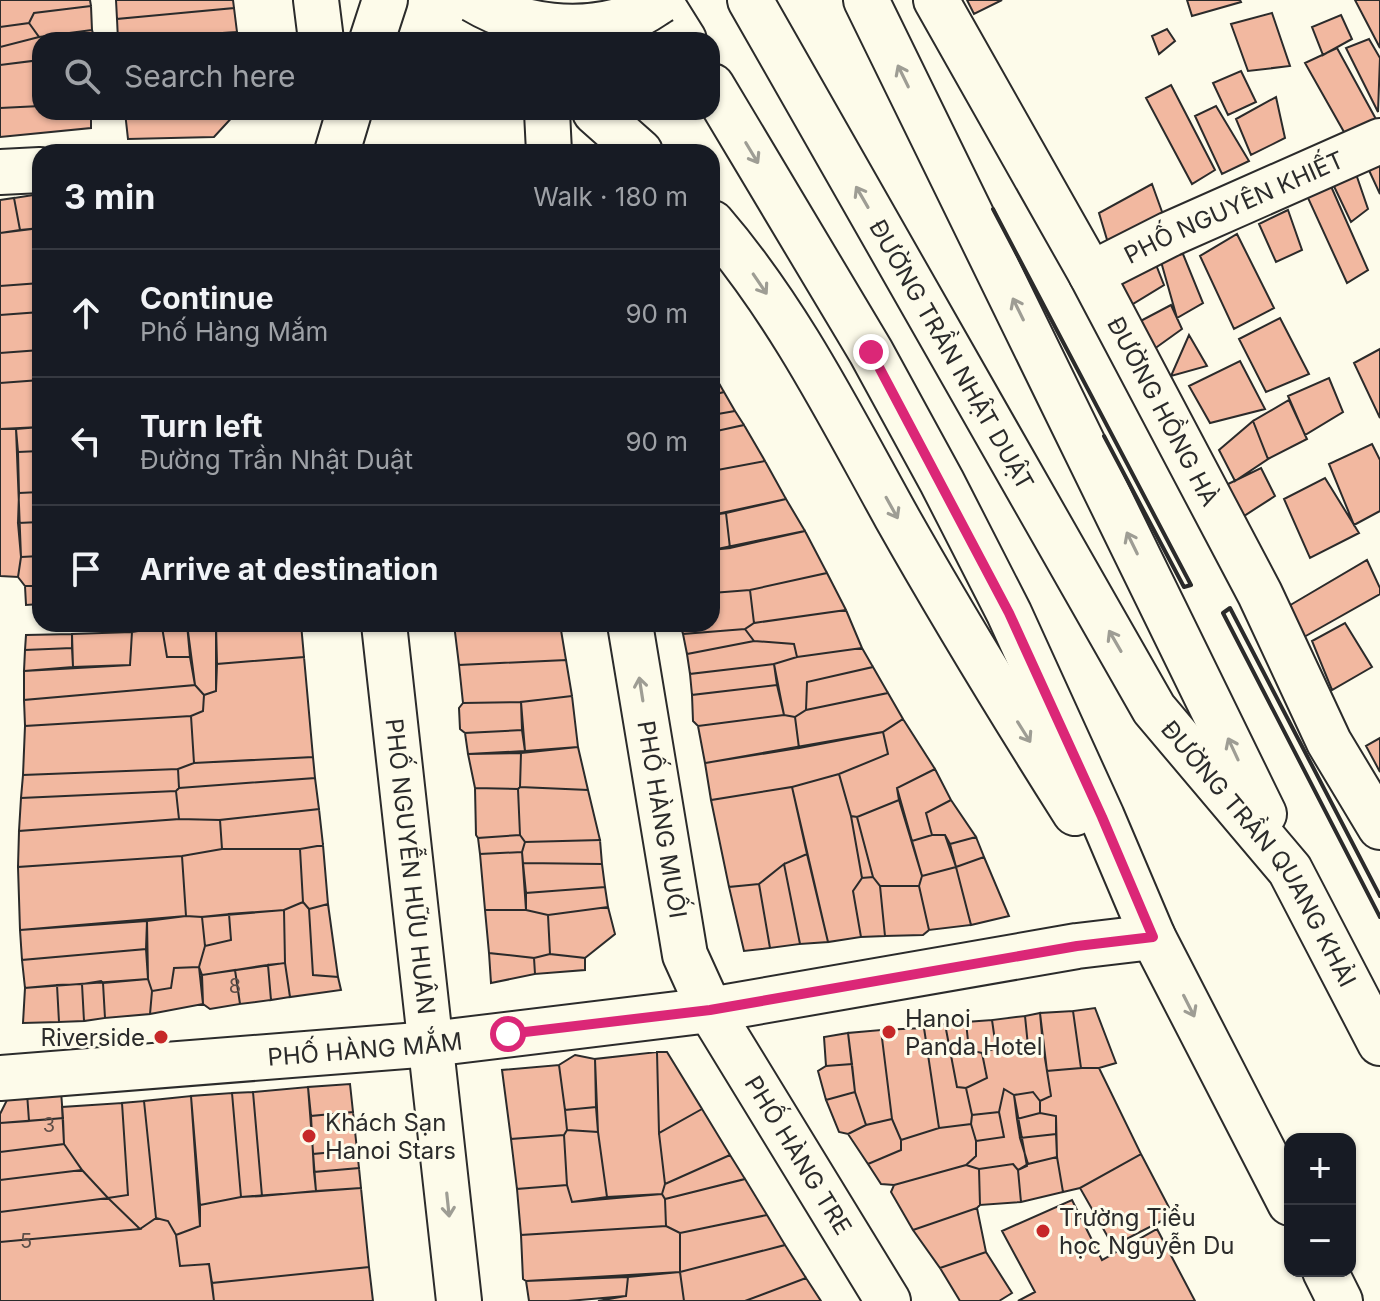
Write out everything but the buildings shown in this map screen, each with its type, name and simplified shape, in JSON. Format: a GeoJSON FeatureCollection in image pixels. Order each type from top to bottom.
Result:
{"type":"FeatureCollection","features":[{"type":"Feature","properties":{"kind":"main road"},"geometry":{"type":"LineString","coordinates":[[316,0],[320,32]]}},
{"type":"Feature","properties":{"kind":"main road"},"geometry":{"type":"LineString","coordinates":[[375,32],[385,0]]}},
{"type":"Feature","properties":{"kind":"main road"},"geometry":{"type":"LineString","coordinates":[[466,0],[502,32]]}},
{"type":"Feature","properties":{"kind":"main road"},"geometry":{"type":"LineString","coordinates":[[474,0],[493,11],[538,25],[583,26],[635,16],[660,0],[679,32]]}},
{"type":"Feature","properties":{"kind":"main road"},"geometry":{"type":"LineString","coordinates":[[544,32],[546,0]]}},
{"type":"Feature","properties":{"kind":"main road","name":"ĐƯỜNG TRẦN NHẬT DUẬT"},"geometry":{"type":"LineString","coordinates":[[750,0],[1154,709]]}},
{"type":"Feature","properties":{"kind":"main road"},"geometry":{"type":"LineString","coordinates":[[866,0],[1204,688],[1290,870]]}},
{"type":"Feature","properties":{"kind":"main road","name":"ĐƯỜNG HỒNG HÀ"},"geometry":{"type":"LineString","coordinates":[[936,0],[1091,274],[1260,594],[1329,742],[1380,827]]}},
{"type":"Feature","properties":{"kind":"main road"},"geometry":{"type":"LineString","coordinates":[[720,99],[871,352],[942,482],[1016,628],[1153,937],[1284,1191]]}},
{"type":"Feature","properties":{"kind":"main road"},"geometry":{"type":"LineString","coordinates":[[331,120],[335,144]]}},
{"type":"Feature","properties":{"kind":"main road"},"geometry":{"type":"LineString","coordinates":[[339,144],[346,120]]}},
{"type":"Feature","properties":{"kind":"main road"},"geometry":{"type":"LineString","coordinates":[[547,120],[549,144]]}},
{"type":"Feature","properties":{"kind":"main road"},"geometry":{"type":"LineString","coordinates":[[604,120],[631,144]]}},
{"type":"Feature","properties":{"kind":"main road","name":"PHỐ NGUYÊN KHIẾT"},"geometry":{"type":"LineString","coordinates":[[1091,274],[1170,234],[1380,141]]}},
{"type":"Feature","properties":{"kind":"main road"},"geometry":{"type":"LineString","coordinates":[[0,172],[32,170]]}},
{"type":"Feature","properties":{"kind":"main road"},"geometry":{"type":"LineString","coordinates":[[720,232],[743,259],[803,348],[966,639],[1153,937]]}},
{"type":"Feature","properties":{"kind":"main road","name":"PHỐ NGUYỄN HỮU HUÂN"},"geometry":{"type":"LineString","coordinates":[[385,632],[459,1301]]}},
{"type":"Feature","properties":{"kind":"main road","name":"PHỐ HÀNG MUỐI"},"geometry":{"type":"LineString","coordinates":[[631,632],[685,955],[710,1010]]}},
{"type":"Feature","properties":{"kind":"main road","name":"ĐƯỜNG TRẦN QUANG KHẢI"},"geometry":{"type":"LineString","coordinates":[[1154,709],[1290,870],[1380,1043]]}},
{"type":"Feature","properties":{"kind":"main road","name":"PHỐ HÀNG MẮM"},"geometry":{"type":"LineString","coordinates":[[0,1078],[431,1044],[710,1010],[1077,946],[1153,937]]}},
{"type":"Feature","properties":{"kind":"main road","name":"PHỐ HÀNG TRE"},"geometry":{"type":"LineString","coordinates":[[710,1010],[888,1301]]}},
{"type":"Feature","properties":{"kind":"main road"},"geometry":{"type":"LineString","coordinates":[[1328,1277],[1340,1301]]}},
{"type":"Feature","properties":{"kind":"wall"},"geometry":{"type":"LineString","coordinates":[[993,209],[1191,585],[1184,587],[1104,436]]}},
{"type":"Feature","properties":{"kind":"wall"},"geometry":{"type":"LineString","coordinates":[[1380,896],[1230,608],[1223,613],[1380,917]]}},
{"type":"Feature","properties":{"kind":"place","name":"Hanoi Panda Hotel"},"geometry":{"type":"Point","coordinates":[889,1032]}},
{"type":"Feature","properties":{"kind":"place","name":"Riverside"},"geometry":{"type":"Point","coordinates":[161,1037]}},
{"type":"Feature","properties":{"kind":"place","name":"Khách Sạn Hanoi Stars"},"geometry":{"type":"Point","coordinates":[309,1136]}},
{"type":"Feature","properties":{"kind":"place","name":"Trường Tiểu học Nguyễn Du"},"geometry":{"type":"Point","coordinates":[1043,1231]}},
{"type":"Feature","properties":{"kind":"route"},"geometry":{"type":"LineString","coordinates":[[508,1034],[710,1010],[1077,946],[1153,937],[1009,613],[871,352]]}}]}
